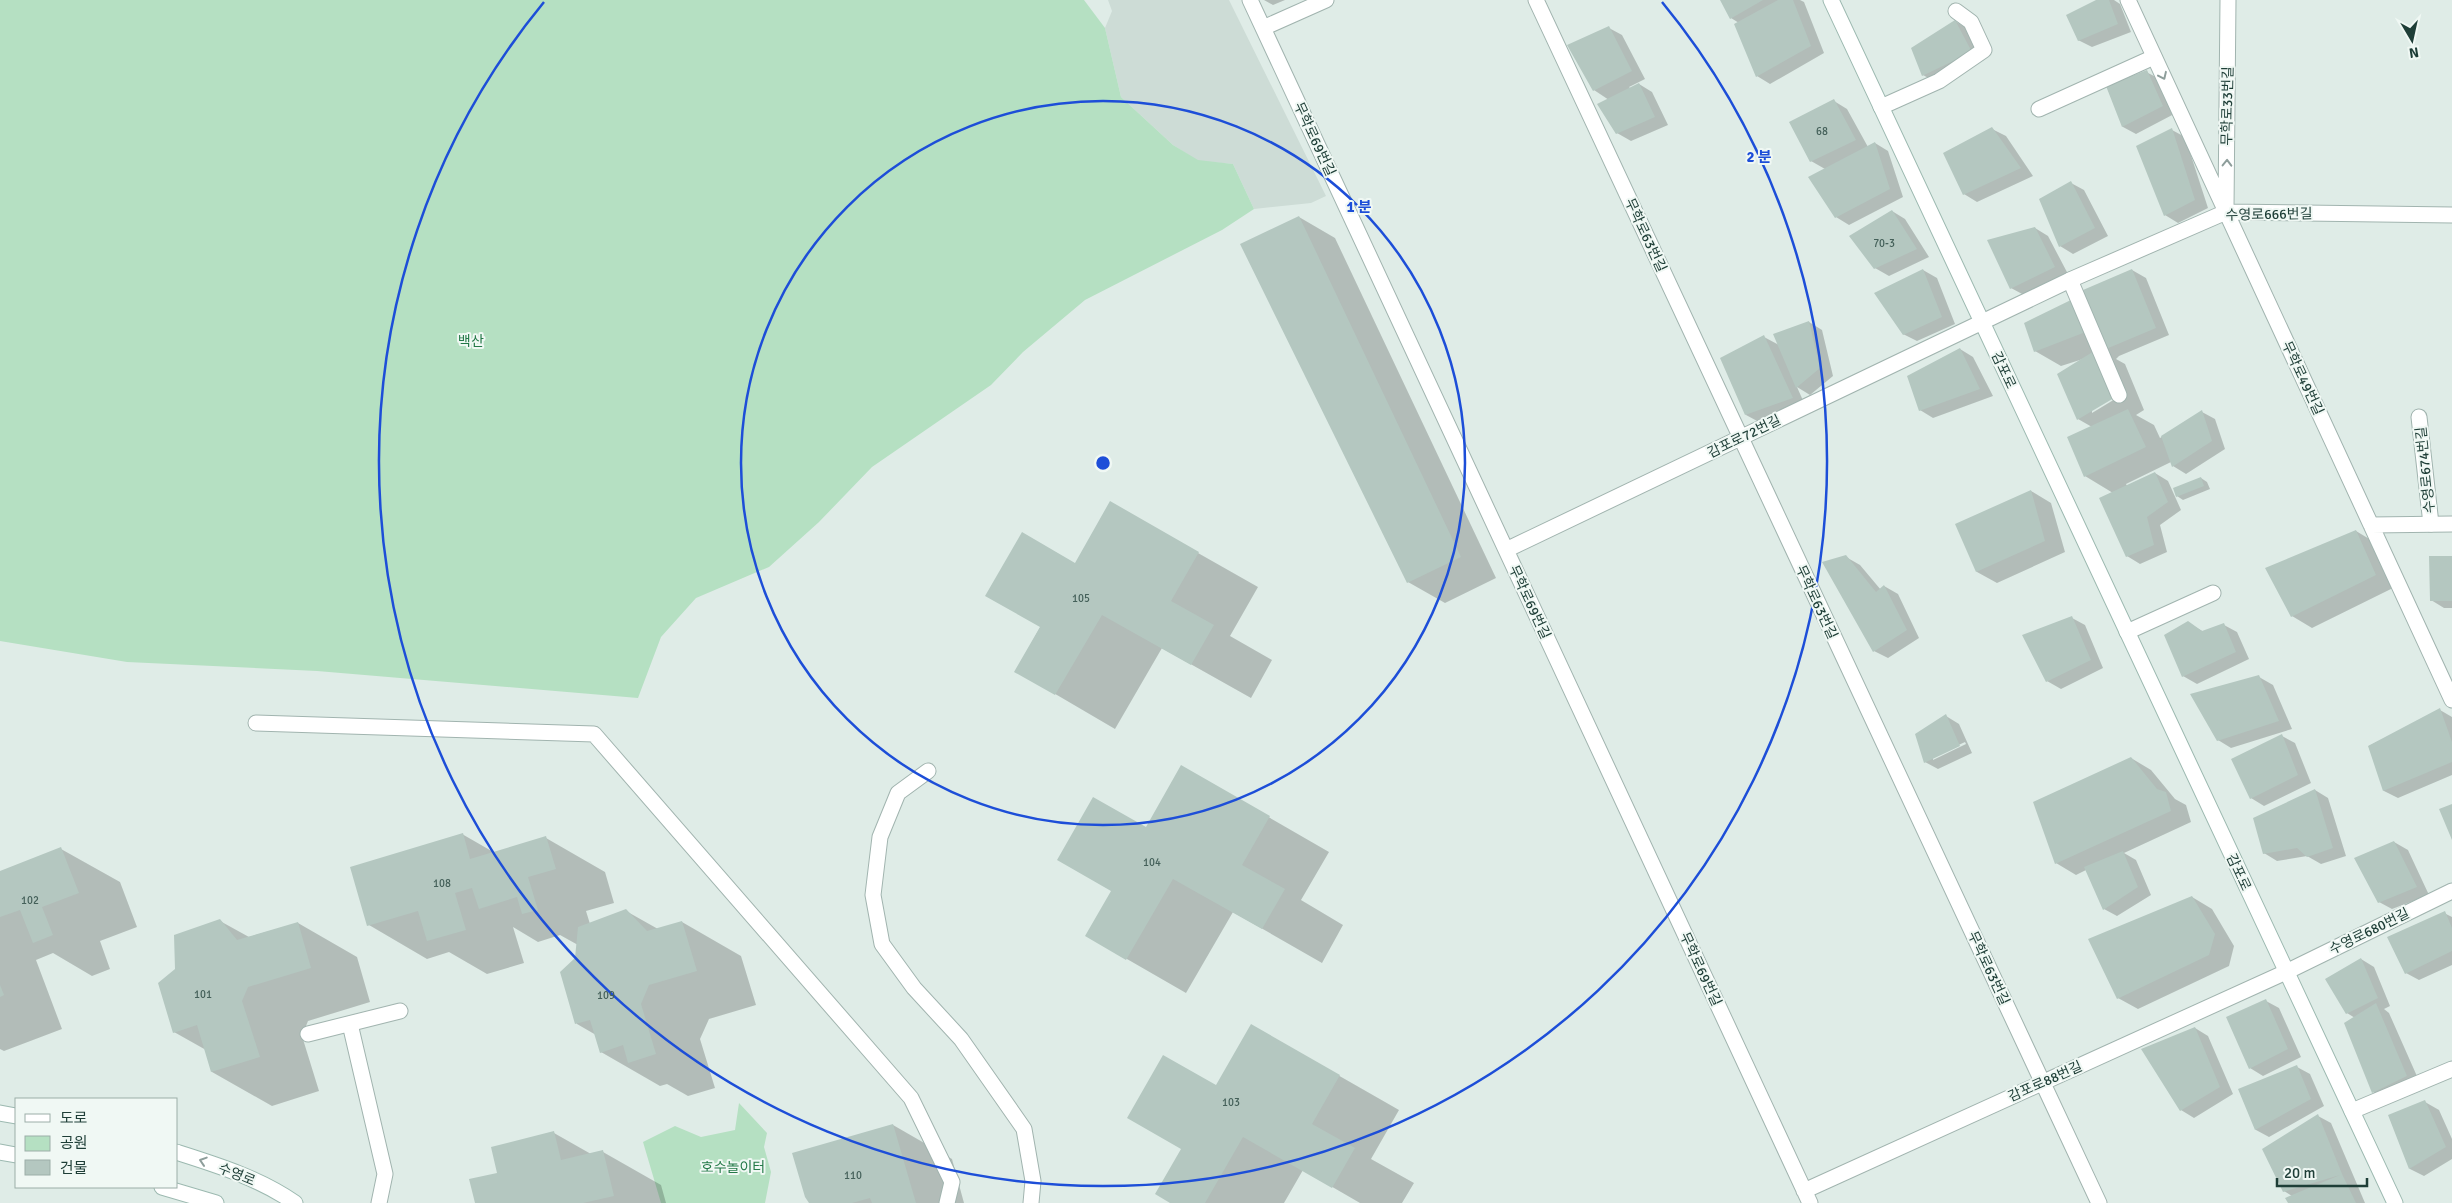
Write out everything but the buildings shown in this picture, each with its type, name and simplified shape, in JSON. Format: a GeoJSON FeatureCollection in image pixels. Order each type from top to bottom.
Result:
{"type":"FeatureCollection","features":[{"type":"Feature","properties":{"kind":"street","name":"무학로69번길"},"geometry":{"type":"LineString","coordinates":[[1250,0],[1807,1197]]}},
{"type":"Feature","properties":{"kind":"street"},"geometry":{"type":"LineString","coordinates":[[1263,28],[1326,0]]}},
{"type":"Feature","properties":{"kind":"street","name":"무학로63번길"},"geometry":{"type":"LineString","coordinates":[[1536,0],[2099,1203]]}},
{"type":"Feature","properties":{"kind":"street","name":"감포로"},"geometry":{"type":"LineString","coordinates":[[1831,0],[2395,1203]]}},
{"type":"Feature","properties":{"kind":"street","name":"무학로49번길"},"geometry":{"type":"LineString","coordinates":[[2128,0],[2452,700]]}},
{"type":"Feature","properties":{"kind":"street","name":"무학로33번길"},"geometry":{"type":"LineString","coordinates":[[2226,212],[2228,0]]}},
{"type":"Feature","properties":{"kind":"street"},"geometry":{"type":"LineString","coordinates":[[1881,107],[1939,81],[1984,50],[1971,22],[1956,10]]}},
{"type":"Feature","properties":{"kind":"street"},"geometry":{"type":"LineString","coordinates":[[2040,109],[2154,57]]}},
{"type":"Feature","properties":{"kind":"street","name":"수영로666번길"},"geometry":{"type":"LineString","coordinates":[[1982,322],[2070,280],[2226,212],[2452,215]]}},
{"type":"Feature","properties":{"kind":"street"},"geometry":{"type":"LineString","coordinates":[[2070,280],[2119,395]]}},
{"type":"Feature","properties":{"kind":"street","name":"감포로72번길"},"geometry":{"type":"LineString","coordinates":[[1506,550],[1982,322]]}},
{"type":"Feature","properties":{"kind":"street","name":"수영로674번길"},"geometry":{"type":"LineString","coordinates":[[2419,417],[2431,524]]}},
{"type":"Feature","properties":{"kind":"street","name":"수영로674번길"},"geometry":{"type":"LineString","coordinates":[[2371,525],[2452,524]]}},
{"type":"Feature","properties":{"kind":"street"},"geometry":{"type":"LineString","coordinates":[[2128,632],[2213,593]]}},
{"type":"Feature","properties":{"kind":"street"},"geometry":{"type":"LineString","coordinates":[[256,723],[594,734],[911,1098],[952,1182],[947,1203]]}},
{"type":"Feature","properties":{"kind":"street"},"geometry":{"type":"LineString","coordinates":[[928,771],[898,792],[880,838],[873,895],[882,944],[914,988],[961,1038],[1024,1129],[1033,1181],[1031,1203]]}},
{"type":"Feature","properties":{"kind":"street","name":"수영로680번길"},"geometry":{"type":"LineString","coordinates":[[2286,972],[2452,891]]}},
{"type":"Feature","properties":{"kind":"street","name":"감포로88번길"},"geometry":{"type":"LineString","coordinates":[[1807,1197],[2043,1082],[2286,972]]}},
{"type":"Feature","properties":{"kind":"street"},"geometry":{"type":"LineString","coordinates":[[308,1034],[400,1011]]}},
{"type":"Feature","properties":{"kind":"street"},"geometry":{"type":"LineString","coordinates":[[350,1024],[385,1174],[379,1203]]}},
{"type":"Feature","properties":{"kind":"street"},"geometry":{"type":"LineString","coordinates":[[2352,1111],[2452,1069]]}},
{"type":"Feature","properties":{"kind":"street"},"geometry":{"type":"LineString","coordinates":[[0,1113],[15,1116]]}},
{"type":"Feature","properties":{"kind":"street"},"geometry":{"type":"LineString","coordinates":[[0,1152],[15,1155]]}},
{"type":"Feature","properties":{"kind":"street","name":"수영로"},"geometry":{"type":"LineString","coordinates":[[178,1153],[228,1168],[276,1190],[295,1203]]}},
{"type":"Feature","properties":{"kind":"street"},"geometry":{"type":"LineString","coordinates":[[165,1188],[216,1203]]}},
{"type":"Feature","properties":{"kind":"shaded area"},"geometry":{"type":"Polygon","coordinates":[[[1108,0],[1229,0],[1326,196],[1311,203],[1254,209],[1233,164],[1198,161],[1173,145],[1121,97],[1105,28],[1112,11],[1108,0]]]}},
{"type":"Feature","properties":{"kind":"green space","name":"백산"},"geometry":{"type":"Polygon","coordinates":[[[0,0],[1084,0],[1105,28],[1121,97],[1173,145],[1198,160],[1233,164],[1254,209],[1222,230],[1085,300],[1023,352],[991,385],[872,467],[819,522],[769,567],[696,598],[661,637],[638,698],[317,671],[127,662],[0,641],[0,0]]]}},
{"type":"Feature","properties":{"kind":"green space","name":"호수놀이터"},"geometry":{"type":"Polygon","coordinates":[[[739,1103],[767,1133],[764,1147],[771,1172],[765,1203],[661,1203],[643,1142],[675,1126],[701,1137],[735,1130],[739,1103]]]}}]}
